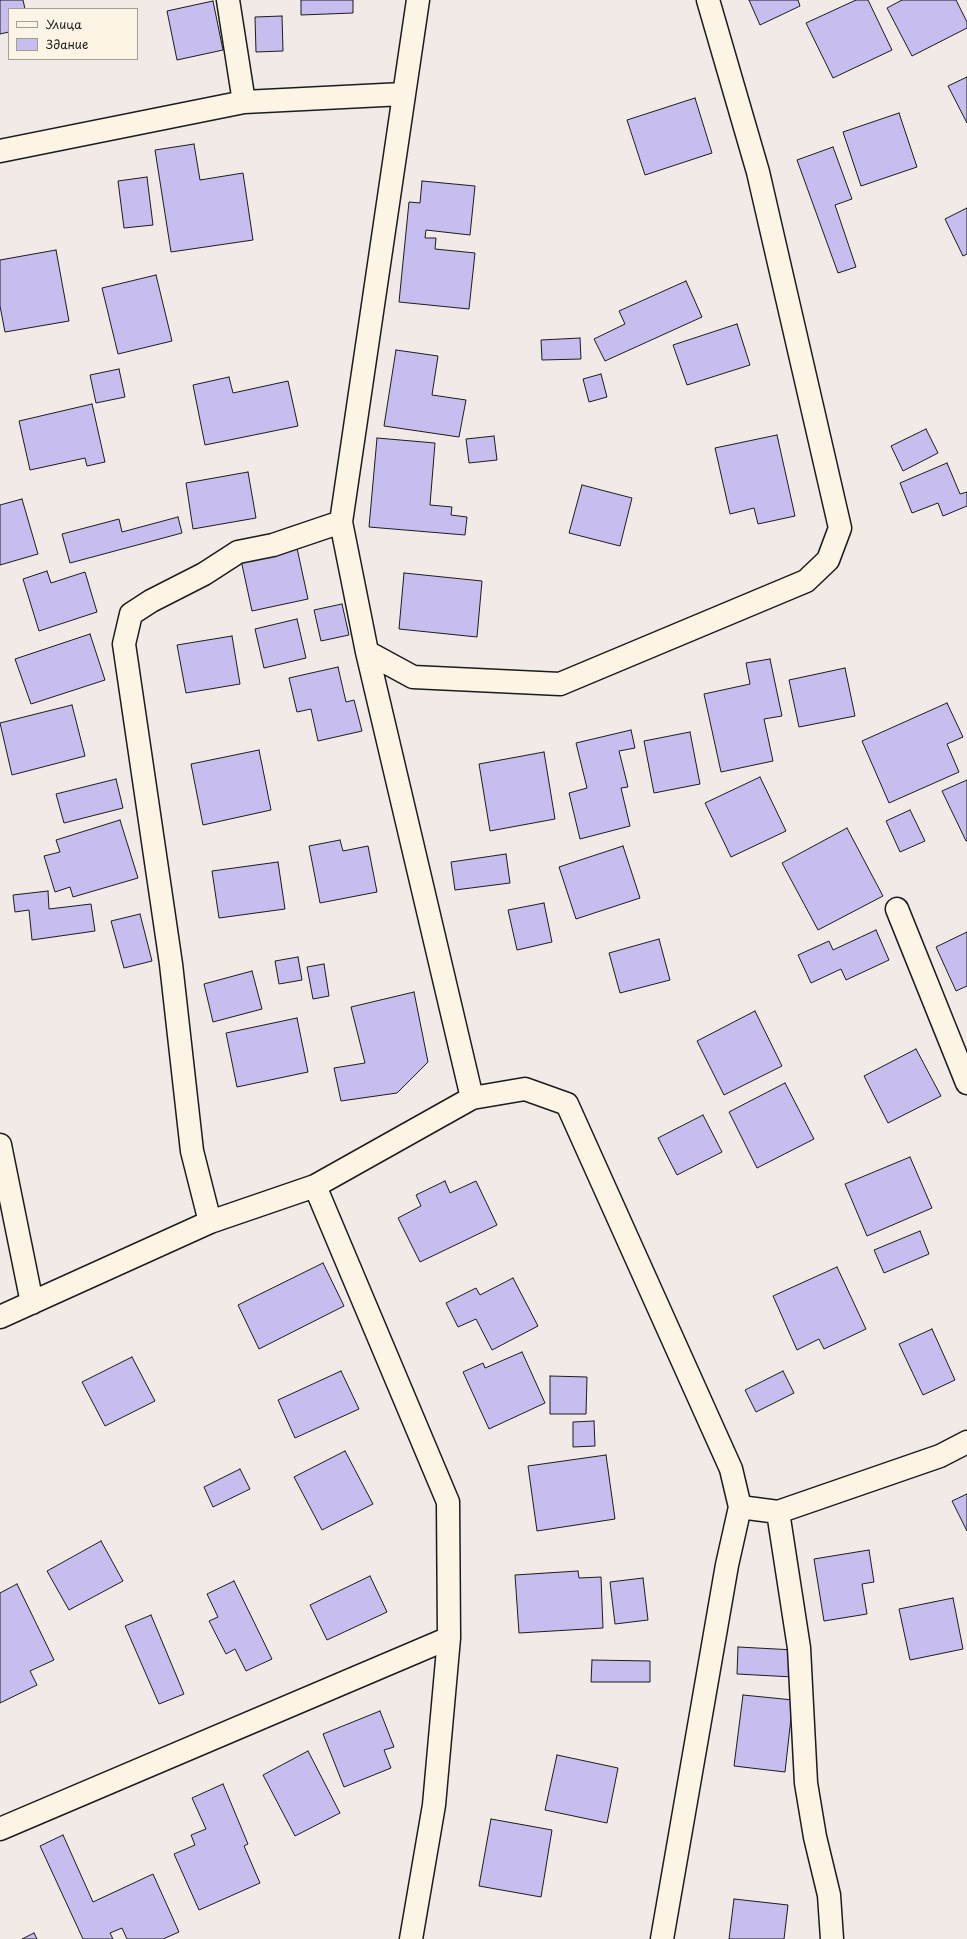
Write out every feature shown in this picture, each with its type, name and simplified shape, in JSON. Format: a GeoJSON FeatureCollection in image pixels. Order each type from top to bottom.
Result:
{"type":"FeatureCollection","features":[{"type":"Feature","properties":{"kind":"street"},"geometry":{"type":"LineString","coordinates":[[228,0],[244,102]]}},
{"type":"Feature","properties":{"kind":"street"},"geometry":{"type":"LineString","coordinates":[[418,0],[341,522],[367,652],[472,1098]]}},
{"type":"Feature","properties":{"kind":"street"},"geometry":{"type":"LineString","coordinates":[[367,652],[412,677],[560,684],[806,581],[828,560],[840,528],[758,172],[708,0]]}},
{"type":"Feature","properties":{"kind":"street"},"geometry":{"type":"LineString","coordinates":[[0,151],[244,102],[404,94]]}},
{"type":"Feature","properties":{"kind":"street"},"geometry":{"type":"LineString","coordinates":[[210,1222],[192,1151],[171,964],[124,644],[131,614],[150,601],[204,574],[238,552],[273,545],[341,522]]}},
{"type":"Feature","properties":{"kind":"street"},"geometry":{"type":"LineString","coordinates":[[897,909],[967,1082]]}},
{"type":"Feature","properties":{"kind":"street"},"geometry":{"type":"LineString","coordinates":[[0,1317],[210,1222],[314,1186],[472,1098],[525,1088],[567,1104],[731,1469],[740,1507],[727,1566],[662,1939]]}},
{"type":"Feature","properties":{"kind":"street"},"geometry":{"type":"LineString","coordinates":[[0,1145],[32,1303]]}},
{"type":"Feature","properties":{"kind":"street"},"geometry":{"type":"LineString","coordinates":[[314,1186],[448,1502],[449,1638],[434,1805],[411,1939]]}},
{"type":"Feature","properties":{"kind":"street"},"geometry":{"type":"LineString","coordinates":[[740,1507],[778,1512],[940,1456],[967,1442]]}},
{"type":"Feature","properties":{"kind":"street"},"geometry":{"type":"LineString","coordinates":[[778,1512],[799,1648],[806,1783],[815,1837],[829,1895],[832,1939]]}},
{"type":"Feature","properties":{"kind":"street"},"geometry":{"type":"LineString","coordinates":[[0,1829],[449,1638]]}},
{"type":"Feature","properties":{"kind":"building"},"geometry":{"type":"Polygon","coordinates":[[[0,0],[23,0],[25,8],[8,8],[8,32],[0,34],[0,0]]]}},
{"type":"Feature","properties":{"kind":"building"},"geometry":{"type":"Polygon","coordinates":[[[301,0],[353,0],[353,13],[301,15],[301,0]]]}},
{"type":"Feature","properties":{"kind":"building"},"geometry":{"type":"Polygon","coordinates":[[[749,0],[798,0],[800,6],[760,25],[749,0]]]}},
{"type":"Feature","properties":{"kind":"building"},"geometry":{"type":"Polygon","coordinates":[[[856,0],[868,0],[892,50],[833,78],[806,23],[856,0]]]}},
{"type":"Feature","properties":{"kind":"building"},"geometry":{"type":"Polygon","coordinates":[[[902,0],[956,0],[967,22],[967,28],[912,56],[887,8],[902,0]]]}},
{"type":"Feature","properties":{"kind":"building"},"geometry":{"type":"Polygon","coordinates":[[[213,1],[223,50],[177,60],[167,11],[213,1]]]}},
{"type":"Feature","properties":{"kind":"building"},"geometry":{"type":"Polygon","coordinates":[[[282,16],[283,51],[256,52],[255,17],[282,16]]]}},
{"type":"Feature","properties":{"kind":"building"},"geometry":{"type":"Polygon","coordinates":[[[967,77],[967,123],[948,86],[967,77]]]}},
{"type":"Feature","properties":{"kind":"building"},"geometry":{"type":"Polygon","coordinates":[[[695,98],[712,153],[645,175],[627,120],[695,98]]]}},
{"type":"Feature","properties":{"kind":"building"},"geometry":{"type":"Polygon","coordinates":[[[899,113],[917,167],[861,186],[843,132],[899,113]]]}},
{"type":"Feature","properties":{"kind":"building"},"geometry":{"type":"Polygon","coordinates":[[[194,144],[200,180],[243,173],[253,240],[171,252],[155,150],[194,144]]]}},
{"type":"Feature","properties":{"kind":"building"},"geometry":{"type":"Polygon","coordinates":[[[833,147],[852,199],[835,205],[856,267],[838,273],[797,160],[833,147]]]}},
{"type":"Feature","properties":{"kind":"building"},"geometry":{"type":"Polygon","coordinates":[[[147,177],[153,225],[124,228],[118,181],[147,177]]]}},
{"type":"Feature","properties":{"kind":"building"},"geometry":{"type":"Polygon","coordinates":[[[422,181],[475,186],[470,235],[426,230],[425,238],[436,238],[435,249],[475,253],[469,309],[399,302],[409,202],[420,203],[422,181]]]}},
{"type":"Feature","properties":{"kind":"building"},"geometry":{"type":"Polygon","coordinates":[[[967,208],[967,254],[963,256],[945,219],[967,208]]]}},
{"type":"Feature","properties":{"kind":"building"},"geometry":{"type":"Polygon","coordinates":[[[56,250],[69,321],[5,332],[0,306],[0,260],[56,250]]]}},
{"type":"Feature","properties":{"kind":"building"},"geometry":{"type":"Polygon","coordinates":[[[156,275],[172,341],[118,354],[102,288],[156,275]]]}},
{"type":"Feature","properties":{"kind":"building"},"geometry":{"type":"Polygon","coordinates":[[[686,281],[702,317],[605,361],[594,339],[625,324],[619,311],[686,281]]]}},
{"type":"Feature","properties":{"kind":"building"},"geometry":{"type":"Polygon","coordinates":[[[737,324],[750,365],[687,385],[673,345],[737,324]]]}},
{"type":"Feature","properties":{"kind":"building"},"geometry":{"type":"Polygon","coordinates":[[[580,338],[581,359],[542,360],[541,340],[580,338]]]}},
{"type":"Feature","properties":{"kind":"building"},"geometry":{"type":"Polygon","coordinates":[[[396,350],[438,356],[432,395],[466,400],[459,437],[384,426],[396,350]]]}},
{"type":"Feature","properties":{"kind":"building"},"geometry":{"type":"Polygon","coordinates":[[[119,369],[125,397],[96,403],[90,375],[119,369]]]}},
{"type":"Feature","properties":{"kind":"building"},"geometry":{"type":"Polygon","coordinates":[[[601,374],[607,397],[589,402],[583,379],[601,374]]]}},
{"type":"Feature","properties":{"kind":"building"},"geometry":{"type":"Polygon","coordinates":[[[229,377],[233,393],[288,381],[298,426],[205,445],[193,385],[229,377]]]}},
{"type":"Feature","properties":{"kind":"building"},"geometry":{"type":"Polygon","coordinates":[[[92,404],[105,462],[87,466],[85,458],[30,470],[19,421],[92,404]]]}},
{"type":"Feature","properties":{"kind":"building"},"geometry":{"type":"Polygon","coordinates":[[[926,429],[938,453],[903,471],[891,446],[926,429]]]}},
{"type":"Feature","properties":{"kind":"building"},"geometry":{"type":"Polygon","coordinates":[[[777,435],[795,516],[758,524],[754,508],[730,514],[715,448],[777,435]]]}},
{"type":"Feature","properties":{"kind":"building"},"geometry":{"type":"Polygon","coordinates":[[[494,436],[497,460],[469,463],[466,439],[494,436]]]}},
{"type":"Feature","properties":{"kind":"building"},"geometry":{"type":"Polygon","coordinates":[[[377,438],[435,443],[430,505],[452,507],[451,515],[467,517],[465,535],[369,527],[377,438]]]}},
{"type":"Feature","properties":{"kind":"building"},"geometry":{"type":"Polygon","coordinates":[[[947,463],[960,494],[967,492],[967,506],[943,516],[938,503],[912,513],[900,483],[947,463]]]}},
{"type":"Feature","properties":{"kind":"building"},"geometry":{"type":"Polygon","coordinates":[[[248,472],[256,518],[193,529],[186,483],[248,472]]]}},
{"type":"Feature","properties":{"kind":"building"},"geometry":{"type":"Polygon","coordinates":[[[582,485],[632,498],[620,546],[569,533],[582,485]]]}},
{"type":"Feature","properties":{"kind":"building"},"geometry":{"type":"Polygon","coordinates":[[[22,499],[38,554],[0,565],[0,505],[22,499]]]}},
{"type":"Feature","properties":{"kind":"building"},"geometry":{"type":"Polygon","coordinates":[[[178,517],[182,533],[70,563],[62,534],[119,519],[122,532],[178,517]]]}},
{"type":"Feature","properties":{"kind":"building"},"geometry":{"type":"Polygon","coordinates":[[[297,548],[308,599],[252,611],[241,560],[297,548]]]}},
{"type":"Feature","properties":{"kind":"building"},"geometry":{"type":"Polygon","coordinates":[[[47,571],[51,583],[85,572],[97,612],[39,631],[23,579],[47,571]]]}},
{"type":"Feature","properties":{"kind":"building"},"geometry":{"type":"Polygon","coordinates":[[[404,573],[482,581],[477,637],[399,629],[404,573]]]}},
{"type":"Feature","properties":{"kind":"building"},"geometry":{"type":"Polygon","coordinates":[[[342,604],[349,635],[321,641],[314,610],[342,604]]]}},
{"type":"Feature","properties":{"kind":"building"},"geometry":{"type":"Polygon","coordinates":[[[297,619],[306,658],[264,668],[255,629],[297,619]]]}},
{"type":"Feature","properties":{"kind":"building"},"geometry":{"type":"Polygon","coordinates":[[[90,634],[105,680],[31,704],[15,659],[90,634]]]}},
{"type":"Feature","properties":{"kind":"building"},"geometry":{"type":"Polygon","coordinates":[[[232,636],[240,684],[186,693],[177,645],[232,636]]]}},
{"type":"Feature","properties":{"kind":"building"},"geometry":{"type":"Polygon","coordinates":[[[770,659],[782,716],[764,719],[773,761],[721,772],[704,694],[750,684],[746,663],[770,659]]]}},
{"type":"Feature","properties":{"kind":"building"},"geometry":{"type":"Polygon","coordinates":[[[338,667],[346,702],[354,700],[362,731],[318,741],[311,709],[297,712],[289,678],[338,667]]]}},
{"type":"Feature","properties":{"kind":"building"},"geometry":{"type":"Polygon","coordinates":[[[845,668],[855,716],[799,727],[789,680],[845,668]]]}},
{"type":"Feature","properties":{"kind":"building"},"geometry":{"type":"Polygon","coordinates":[[[947,703],[963,737],[947,744],[959,772],[889,803],[862,741],[947,703]]]}},
{"type":"Feature","properties":{"kind":"building"},"geometry":{"type":"Polygon","coordinates":[[[72,705],[85,756],[12,775],[0,723],[72,705]]]}},
{"type":"Feature","properties":{"kind":"building"},"geometry":{"type":"Polygon","coordinates":[[[631,730],[635,748],[619,751],[628,787],[621,788],[630,826],[580,839],[569,793],[587,788],[576,743],[631,730]]]}},
{"type":"Feature","properties":{"kind":"building"},"geometry":{"type":"Polygon","coordinates":[[[690,732],[700,784],[654,793],[644,741],[690,732]]]}},
{"type":"Feature","properties":{"kind":"building"},"geometry":{"type":"Polygon","coordinates":[[[259,750],[271,810],[203,825],[191,764],[259,750]]]}},
{"type":"Feature","properties":{"kind":"building"},"geometry":{"type":"Polygon","coordinates":[[[544,752],[555,819],[490,831],[479,764],[544,752]]]}},
{"type":"Feature","properties":{"kind":"building"},"geometry":{"type":"Polygon","coordinates":[[[760,777],[786,831],[731,857],[705,803],[760,777]]]}},
{"type":"Feature","properties":{"kind":"building"},"geometry":{"type":"Polygon","coordinates":[[[116,779],[123,808],[64,823],[56,794],[116,779]]]}},
{"type":"Feature","properties":{"kind":"building"},"geometry":{"type":"Polygon","coordinates":[[[967,780],[967,841],[966,841],[942,791],[967,780]]]}},
{"type":"Feature","properties":{"kind":"building"},"geometry":{"type":"Polygon","coordinates":[[[910,810],[925,841],[900,852],[886,821],[910,810]]]}},
{"type":"Feature","properties":{"kind":"building"},"geometry":{"type":"Polygon","coordinates":[[[120,820],[138,878],[73,897],[70,887],[55,892],[44,856],[60,852],[56,840],[120,820]]]}},
{"type":"Feature","properties":{"kind":"building"},"geometry":{"type":"Polygon","coordinates":[[[847,828],[883,896],[818,930],[782,863],[847,828]]]}},
{"type":"Feature","properties":{"kind":"building"},"geometry":{"type":"Polygon","coordinates":[[[340,840],[343,851],[368,846],[377,892],[320,903],[309,846],[340,840]]]}},
{"type":"Feature","properties":{"kind":"building"},"geometry":{"type":"Polygon","coordinates":[[[623,846],[640,898],[576,919],[559,867],[623,846]]]}},
{"type":"Feature","properties":{"kind":"building"},"geometry":{"type":"Polygon","coordinates":[[[506,854],[510,883],[455,890],[451,862],[506,854]]]}},
{"type":"Feature","properties":{"kind":"building"},"geometry":{"type":"Polygon","coordinates":[[[278,862],[285,909],[219,918],[212,871],[278,862]]]}},
{"type":"Feature","properties":{"kind":"building"},"geometry":{"type":"Polygon","coordinates":[[[48,891],[49,909],[91,904],[95,931],[32,940],[29,910],[15,912],[13,895],[48,891]]]}},
{"type":"Feature","properties":{"kind":"building"},"geometry":{"type":"Polygon","coordinates":[[[544,903],[552,942],[517,950],[508,910],[544,903]]]}},
{"type":"Feature","properties":{"kind":"building"},"geometry":{"type":"Polygon","coordinates":[[[140,914],[152,961],[124,968],[111,921],[140,914]]]}},
{"type":"Feature","properties":{"kind":"building"},"geometry":{"type":"Polygon","coordinates":[[[876,930],[889,960],[846,980],[841,969],[811,983],[798,955],[829,941],[833,950],[876,930]]]}},
{"type":"Feature","properties":{"kind":"building"},"geometry":{"type":"Polygon","coordinates":[[[967,932],[967,986],[956,991],[936,947],[967,932]]]}},
{"type":"Feature","properties":{"kind":"building"},"geometry":{"type":"Polygon","coordinates":[[[659,939],[670,980],[620,993],[609,953],[659,939]]]}},
{"type":"Feature","properties":{"kind":"building"},"geometry":{"type":"Polygon","coordinates":[[[298,957],[302,980],[279,984],[275,961],[298,957]]]}},
{"type":"Feature","properties":{"kind":"building"},"geometry":{"type":"Polygon","coordinates":[[[324,964],[329,996],[313,999],[307,967],[324,964]]]}},
{"type":"Feature","properties":{"kind":"building"},"geometry":{"type":"Polygon","coordinates":[[[252,971],[262,1009],[213,1022],[204,984],[252,971]]]}},
{"type":"Feature","properties":{"kind":"building"},"geometry":{"type":"Polygon","coordinates":[[[414,992],[428,1062],[397,1093],[341,1101],[334,1068],[365,1063],[351,1007],[414,992]]]}},
{"type":"Feature","properties":{"kind":"building"},"geometry":{"type":"Polygon","coordinates":[[[755,1011],[782,1066],[724,1095],[697,1041],[755,1011]]]}},
{"type":"Feature","properties":{"kind":"building"},"geometry":{"type":"Polygon","coordinates":[[[297,1018],[308,1072],[237,1087],[226,1033],[297,1018]]]}},
{"type":"Feature","properties":{"kind":"building"},"geometry":{"type":"Polygon","coordinates":[[[916,1049],[941,1096],[888,1123],[864,1076],[916,1049]]]}},
{"type":"Feature","properties":{"kind":"building"},"geometry":{"type":"Polygon","coordinates":[[[785,1083],[814,1139],[757,1168],[729,1112],[785,1083]]]}},
{"type":"Feature","properties":{"kind":"building"},"geometry":{"type":"Polygon","coordinates":[[[703,1115],[722,1152],[677,1175],[658,1138],[703,1115]]]}},
{"type":"Feature","properties":{"kind":"building"},"geometry":{"type":"Polygon","coordinates":[[[910,1157],[932,1208],[867,1236],[845,1184],[910,1157]]]}},
{"type":"Feature","properties":{"kind":"building"},"geometry":{"type":"Polygon","coordinates":[[[445,1181],[450,1193],[476,1181],[497,1225],[420,1262],[398,1218],[421,1206],[416,1195],[445,1181]]]}},
{"type":"Feature","properties":{"kind":"building"},"geometry":{"type":"Polygon","coordinates":[[[920,1231],[929,1254],[884,1273],[874,1250],[920,1231]]]}},
{"type":"Feature","properties":{"kind":"building"},"geometry":{"type":"Polygon","coordinates":[[[323,1263],[344,1306],[259,1349],[238,1305],[323,1263]]]}},
{"type":"Feature","properties":{"kind":"building"},"geometry":{"type":"Polygon","coordinates":[[[837,1267],[866,1329],[824,1349],[819,1339],[797,1350],[773,1296],[837,1267]]]}},
{"type":"Feature","properties":{"kind":"building"},"geometry":{"type":"Polygon","coordinates":[[[513,1278],[538,1326],[492,1350],[476,1319],[458,1327],[446,1303],[476,1288],[480,1295],[513,1278]]]}},
{"type":"Feature","properties":{"kind":"building"},"geometry":{"type":"Polygon","coordinates":[[[932,1329],[955,1380],[923,1395],[899,1344],[932,1329]]]}},
{"type":"Feature","properties":{"kind":"building"},"geometry":{"type":"Polygon","coordinates":[[[522,1352],[545,1403],[489,1429],[463,1372],[483,1363],[485,1368],[522,1352]]]}},
{"type":"Feature","properties":{"kind":"building"},"geometry":{"type":"Polygon","coordinates":[[[132,1357],[155,1401],[105,1426],[82,1382],[132,1357]]]}},
{"type":"Feature","properties":{"kind":"building"},"geometry":{"type":"Polygon","coordinates":[[[341,1371],[359,1409],[295,1438],[278,1400],[341,1371]]]}},
{"type":"Feature","properties":{"kind":"building"},"geometry":{"type":"Polygon","coordinates":[[[783,1371],[794,1393],[756,1412],[745,1390],[783,1371]]]}},
{"type":"Feature","properties":{"kind":"building"},"geometry":{"type":"Polygon","coordinates":[[[550,1376],[587,1377],[586,1414],[550,1414],[550,1376]]]}},
{"type":"Feature","properties":{"kind":"building"},"geometry":{"type":"Polygon","coordinates":[[[594,1421],[595,1446],[573,1447],[573,1422],[594,1421]]]}},
{"type":"Feature","properties":{"kind":"building"},"geometry":{"type":"Polygon","coordinates":[[[345,1451],[373,1504],[322,1530],[294,1477],[345,1451]]]}},
{"type":"Feature","properties":{"kind":"building"},"geometry":{"type":"Polygon","coordinates":[[[606,1455],[615,1519],[537,1531],[528,1466],[606,1455]]]}},
{"type":"Feature","properties":{"kind":"building"},"geometry":{"type":"Polygon","coordinates":[[[240,1469],[250,1489],[213,1507],[204,1487],[240,1469]]]}},
{"type":"Feature","properties":{"kind":"building"},"geometry":{"type":"Polygon","coordinates":[[[967,1494],[967,1531],[952,1501],[967,1494]]]}},
{"type":"Feature","properties":{"kind":"building"},"geometry":{"type":"Polygon","coordinates":[[[101,1541],[123,1581],[69,1610],[47,1571],[101,1541]]]}},
{"type":"Feature","properties":{"kind":"building"},"geometry":{"type":"Polygon","coordinates":[[[869,1550],[874,1582],[862,1584],[867,1614],[824,1621],[814,1559],[869,1550]]]}},
{"type":"Feature","properties":{"kind":"building"},"geometry":{"type":"Polygon","coordinates":[[[578,1571],[579,1578],[601,1577],[603,1628],[519,1633],[515,1575],[578,1571]]]}},
{"type":"Feature","properties":{"kind":"building"},"geometry":{"type":"Polygon","coordinates":[[[370,1576],[387,1612],[327,1640],[310,1605],[370,1576]]]}},
{"type":"Feature","properties":{"kind":"building"},"geometry":{"type":"Polygon","coordinates":[[[643,1578],[648,1620],[615,1624],[610,1582],[643,1578]]]}},
{"type":"Feature","properties":{"kind":"building"},"geometry":{"type":"Polygon","coordinates":[[[234,1581],[272,1659],[246,1671],[235,1649],[226,1654],[209,1621],[218,1617],[207,1594],[234,1581]]]}},
{"type":"Feature","properties":{"kind":"building"},"geometry":{"type":"Polygon","coordinates":[[[17,1584],[54,1660],[30,1671],[37,1685],[0,1703],[0,1593],[17,1584]]]}},
{"type":"Feature","properties":{"kind":"building"},"geometry":{"type":"Polygon","coordinates":[[[953,1598],[963,1649],[910,1660],[899,1609],[953,1598]]]}},
{"type":"Feature","properties":{"kind":"building"},"geometry":{"type":"Polygon","coordinates":[[[151,1615],[184,1694],[159,1704],[125,1626],[151,1615]]]}},
{"type":"Feature","properties":{"kind":"building"},"geometry":{"type":"Polygon","coordinates":[[[738,1647],[795,1650],[793,1677],[737,1674],[738,1647]]]}},
{"type":"Feature","properties":{"kind":"building"},"geometry":{"type":"Polygon","coordinates":[[[592,1660],[650,1661],[650,1682],[591,1682],[592,1660]]]}},
{"type":"Feature","properties":{"kind":"building"},"geometry":{"type":"Polygon","coordinates":[[[743,1695],[793,1700],[785,1772],[734,1766],[743,1695]]]}},
{"type":"Feature","properties":{"kind":"building"},"geometry":{"type":"Polygon","coordinates":[[[380,1711],[394,1747],[384,1750],[391,1768],[344,1787],[323,1734],[380,1711]]]}},
{"type":"Feature","properties":{"kind":"building"},"geometry":{"type":"Polygon","coordinates":[[[308,1751],[340,1813],[295,1836],[263,1775],[308,1751]]]}},
{"type":"Feature","properties":{"kind":"building"},"geometry":{"type":"Polygon","coordinates":[[[557,1755],[618,1768],[607,1823],[545,1810],[557,1755]]]}},
{"type":"Feature","properties":{"kind":"building"},"geometry":{"type":"Polygon","coordinates":[[[223,1784],[248,1844],[244,1846],[260,1883],[199,1910],[174,1854],[195,1845],[191,1835],[206,1829],[192,1798],[223,1784]]]}},
{"type":"Feature","properties":{"kind":"building"},"geometry":{"type":"Polygon","coordinates":[[[491,1819],[552,1830],[541,1897],[479,1886],[491,1819]]]}},
{"type":"Feature","properties":{"kind":"building"},"geometry":{"type":"Polygon","coordinates":[[[63,1835],[93,1902],[153,1874],[179,1932],[163,1939],[127,1939],[122,1928],[110,1933],[113,1939],[83,1939],[40,1846],[63,1835]]]}},
{"type":"Feature","properties":{"kind":"building"},"geometry":{"type":"Polygon","coordinates":[[[734,1899],[788,1905],[784,1939],[729,1939],[734,1899]]]}},
{"type":"Feature","properties":{"kind":"building"},"geometry":{"type":"Polygon","coordinates":[[[34,1933],[37,1939],[22,1939],[34,1933]]]}}]}
